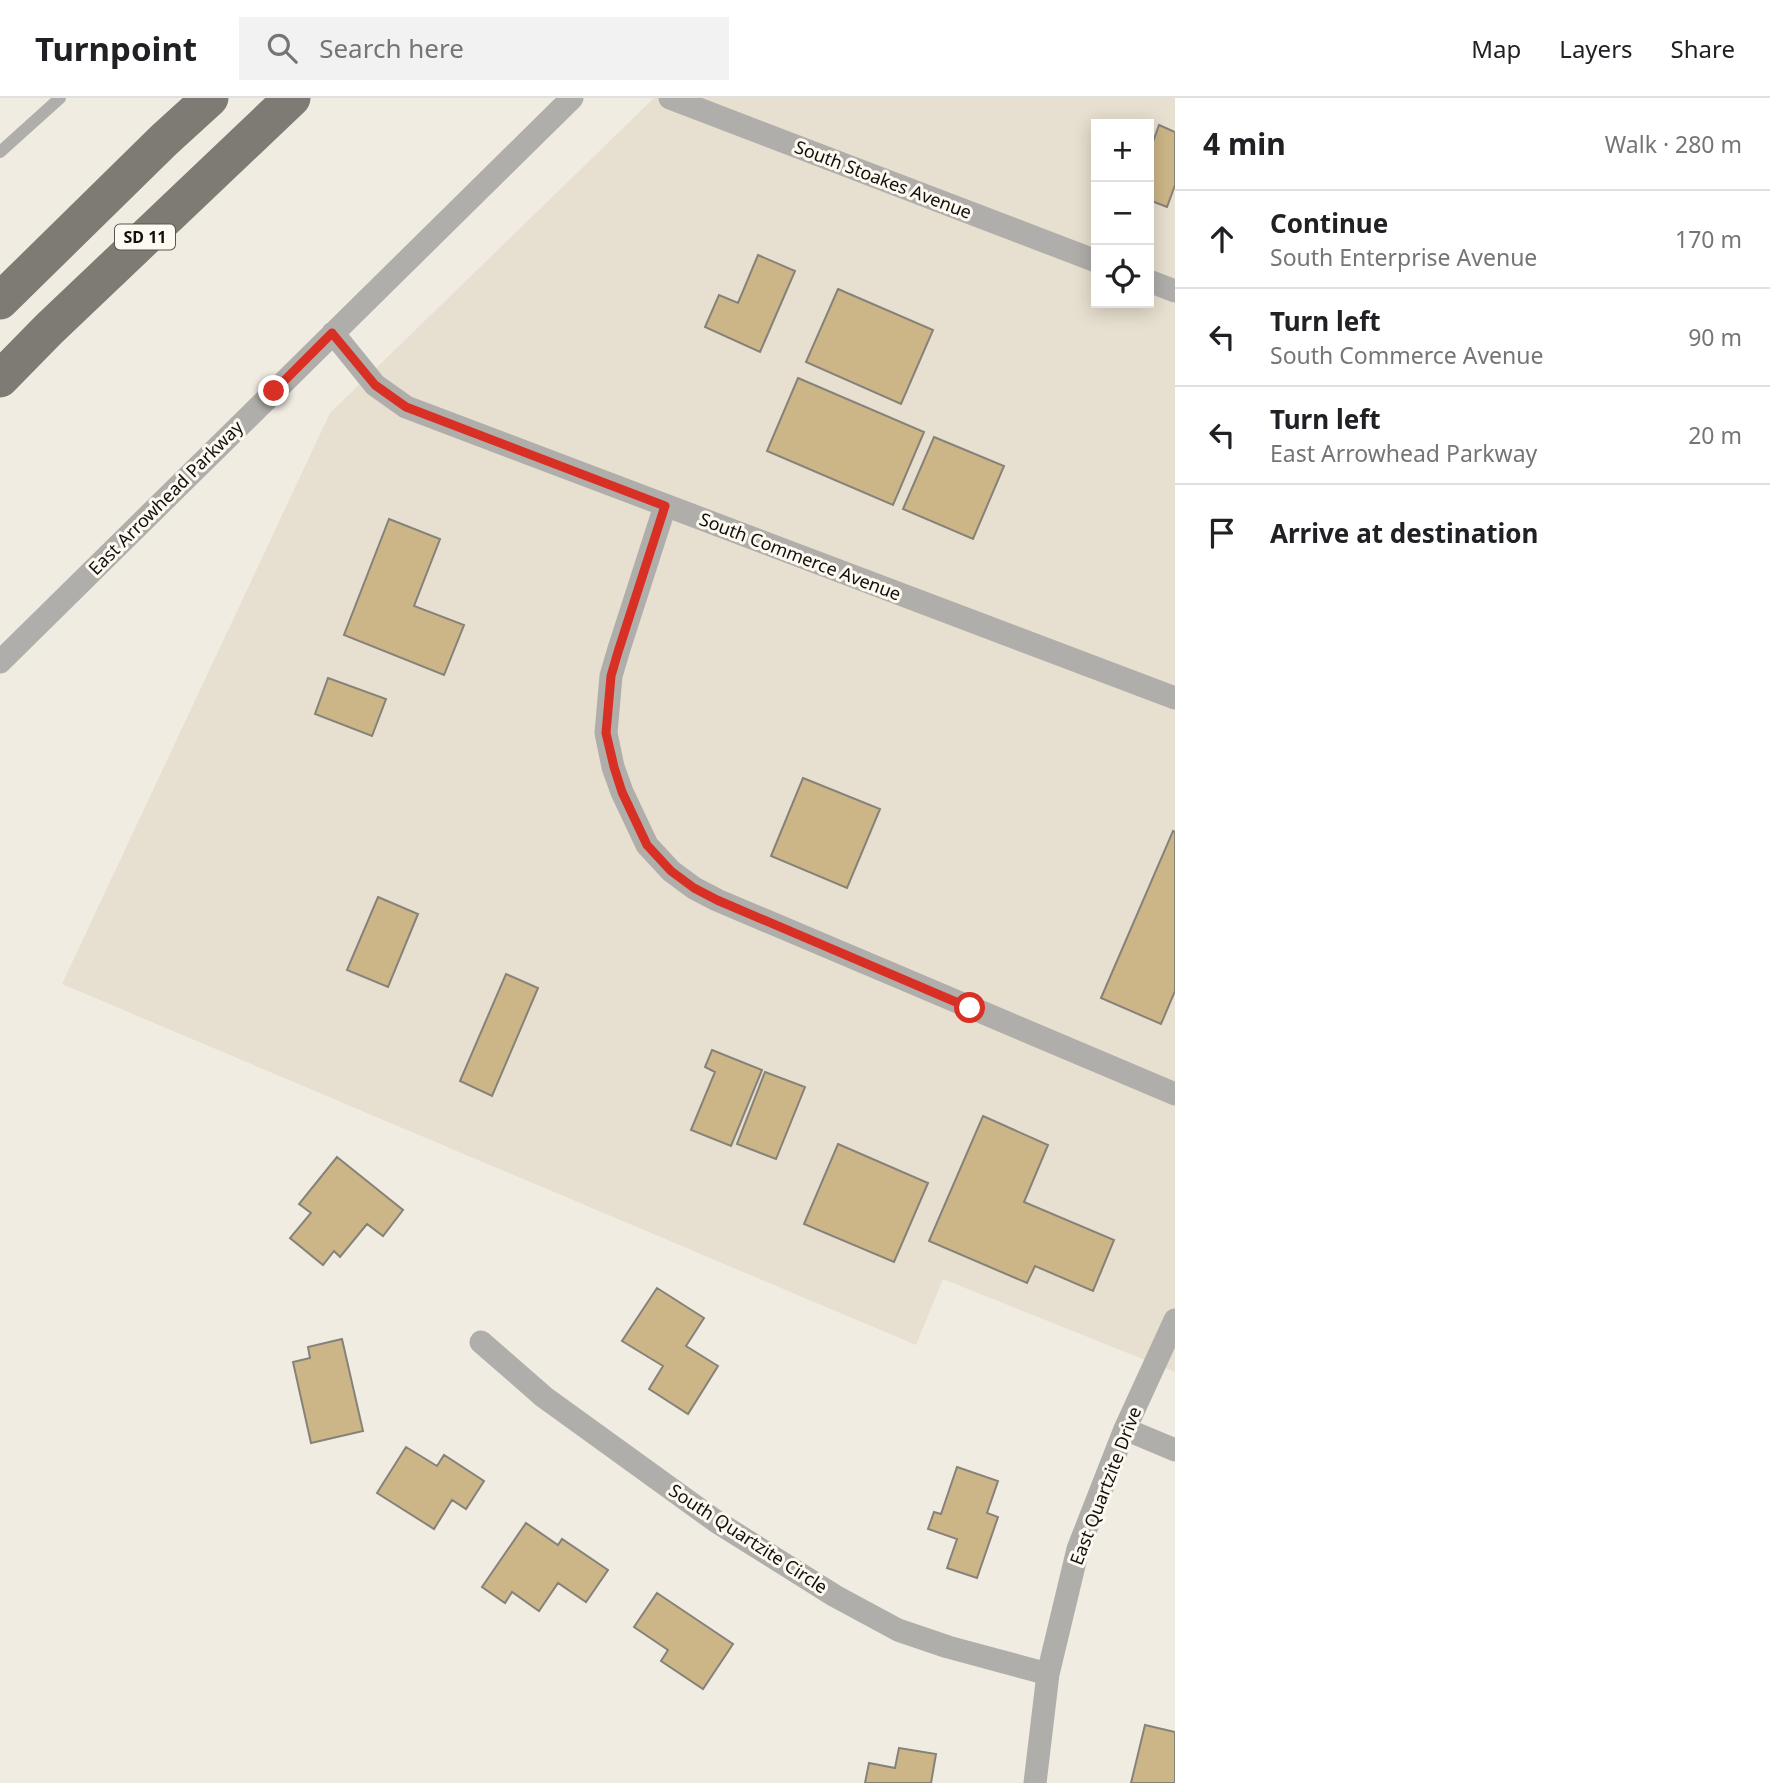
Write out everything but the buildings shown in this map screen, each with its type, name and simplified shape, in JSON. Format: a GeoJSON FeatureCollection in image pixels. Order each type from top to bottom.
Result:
{"type":"FeatureCollection","features":[{"type":"Feature","properties":{"kind":"main road"},"geometry":{"type":"LineString","coordinates":[[0,301],[210,98]]}},
{"type":"Feature","properties":{"kind":"main road","name":"SD 11"},"geometry":{"type":"LineString","coordinates":[[0,379],[292,98]]}},
{"type":"Feature","properties":{"kind":"street","name":"East Arrowhead Parkway"},"geometry":{"type":"LineString","coordinates":[[0,663],[572,98]]}},
{"type":"Feature","properties":{"kind":"street","name":"South Stoakes Avenue"},"geometry":{"type":"LineString","coordinates":[[670,98],[1091,259]]}},
{"type":"Feature","properties":{"kind":"street"},"geometry":{"type":"LineString","coordinates":[[1154,283],[1175,291]]}},
{"type":"Feature","properties":{"kind":"street","name":"South Commerce Avenue"},"geometry":{"type":"LineString","coordinates":[[332,333],[375,385],[406,407],[1175,698]]}},
{"type":"Feature","properties":{"kind":"street"},"geometry":{"type":"LineString","coordinates":[[665,506],[614,664],[606,733],[622,792],[647,845],[671,871],[694,888],[717,900],[1175,1094]]}},
{"type":"Feature","properties":{"kind":"street","name":"East Quartzite Drive"},"geometry":{"type":"LineString","coordinates":[[1035,1783],[1048,1674],[1078,1549],[1125,1429],[1175,1320]]}},
{"type":"Feature","properties":{"kind":"street","name":"South Quartzite Circle"},"geometry":{"type":"LineString","coordinates":[[481,1342],[544,1398],[717,1522],[835,1596],[898,1630],[948,1647],[1048,1674]]}},
{"type":"Feature","properties":{"kind":"street"},"geometry":{"type":"LineString","coordinates":[[1125,1429],[1175,1450]]}},
{"type":"Feature","properties":{"kind":"lane"},"geometry":{"type":"LineString","coordinates":[[0,152],[60,98]]}},
{"type":"Feature","properties":{"kind":"shaded area"},"geometry":{"type":"Polygon","coordinates":[[[654,98],[1175,98],[1175,1372],[943,1279],[916,1345],[62,984],[330,413],[654,98]]]}},
{"type":"Feature","properties":{"kind":"route"},"geometry":{"type":"LineString","coordinates":[[274,391],[332,333],[375,385],[406,407],[665,506],[611,676],[606,733],[622,792],[647,845],[671,871],[694,888],[717,900],[970,1008]]}}]}
